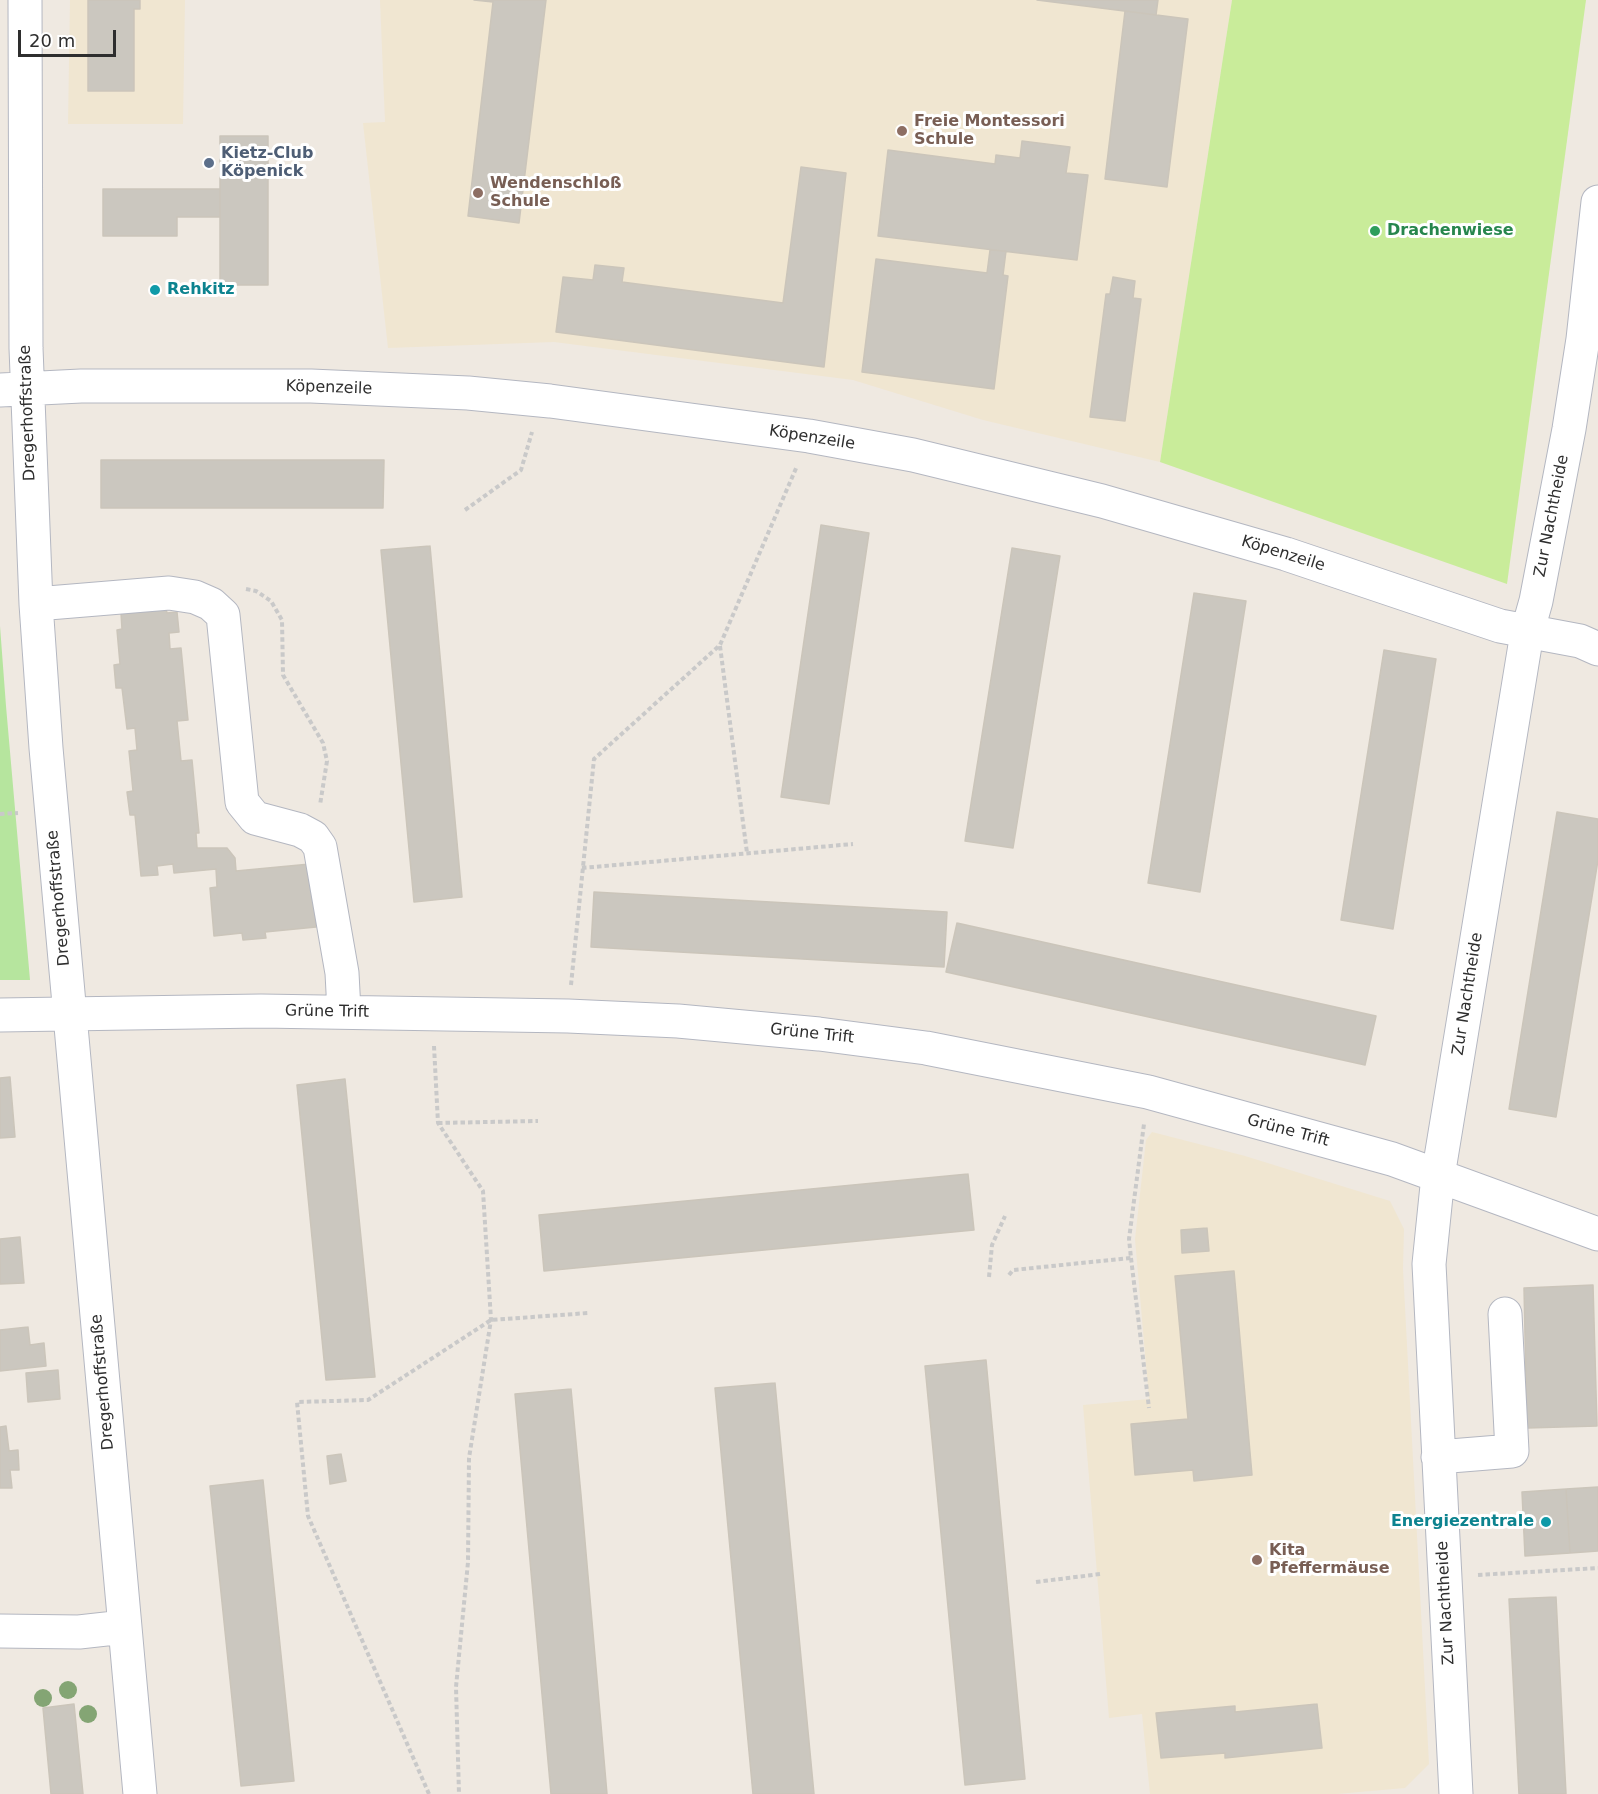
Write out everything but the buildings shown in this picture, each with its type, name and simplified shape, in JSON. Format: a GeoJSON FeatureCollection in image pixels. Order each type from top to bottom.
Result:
{"type":"FeatureCollection","features":[{"type":"Feature","properties":{"kind":"street","name":"Dregerhoffstraße"},"geometry":{"type":"LineString","coordinates":[[25,0],[14,389],[36,604],[70,1015],[140,1794]]}},
{"type":"Feature","properties":{"kind":"street","name":"Zur Nachtheide"},"geometry":{"type":"LineString","coordinates":[[1456,1794],[1429,1264],[1438,1176],[1527,633],[1536,601],[1569,429],[1583,339],[1598,202]]}},
{"type":"Feature","properties":{"kind":"street","name":"Köpenzeile"},"geometry":{"type":"LineString","coordinates":[[14,389],[311,386],[468,393],[542,400],[810,436],[913,454],[1102,501],[1286,554],[1500,626],[1580,642],[1598,649]]}},
{"type":"Feature","properties":{"kind":"street"},"geometry":{"type":"LineString","coordinates":[[36,604],[169,593],[195,597],[223,615],[242,802],[255,818],[300,830],[313,837],[320,847],[342,973],[344,1011]]}},
{"type":"Feature","properties":{"kind":"street","name":"Grüne Trift"},"geometry":{"type":"LineString","coordinates":[[0,1015],[344,1011],[568,1016],[678,1021],[819,1034],[926,1048],[1148,1092],[1416,1166],[1598,1234]]}},
{"type":"Feature","properties":{"kind":"street"},"geometry":{"type":"LineString","coordinates":[[1438,1457],[1512,1451],[1504,1314]]}},
{"type":"Feature","properties":{"kind":"street"},"geometry":{"type":"LineString","coordinates":[[0,1631],[79,1632],[124,1627]]}},
{"type":"Feature","properties":{"kind":"path"},"geometry":{"type":"LineString","coordinates":[[465,510],[521,470],[542,400]]}},
{"type":"Feature","properties":{"kind":"path"},"geometry":{"type":"LineString","coordinates":[[568,1016],[594,759],[720,645],[810,436]]}},
{"type":"Feature","properties":{"kind":"path"},"geometry":{"type":"LineString","coordinates":[[195,597],[240,588],[256,591],[271,601],[282,620],[283,675],[323,743],[327,760],[318,822],[320,847]]}},
{"type":"Feature","properties":{"kind":"path"},"geometry":{"type":"LineString","coordinates":[[720,645],[747,853]]}},
{"type":"Feature","properties":{"kind":"path"},"geometry":{"type":"LineString","coordinates":[[582,868],[853,844]]}},
{"type":"Feature","properties":{"kind":"path"},"geometry":{"type":"LineString","coordinates":[[435,1014],[433,1069],[438,1123],[483,1191],[491,1320],[469,1458],[468,1562],[456,1687],[459,1794]]}},
{"type":"Feature","properties":{"kind":"path"},"geometry":{"type":"LineString","coordinates":[[1148,1092],[1129,1239],[1149,1408]]}},
{"type":"Feature","properties":{"kind":"path"},"geometry":{"type":"LineString","coordinates":[[438,1123],[537,1121]]}},
{"type":"Feature","properties":{"kind":"path"},"geometry":{"type":"LineString","coordinates":[[989,1277],[992,1245],[1005,1216]]}},
{"type":"Feature","properties":{"kind":"path"},"geometry":{"type":"LineString","coordinates":[[1009,1275],[1013,1270],[1131,1258]]}},
{"type":"Feature","properties":{"kind":"path"},"geometry":{"type":"LineString","coordinates":[[429,1794],[308,1515],[297,1402],[368,1400],[491,1320],[588,1313]]}},
{"type":"Feature","properties":{"kind":"path"},"geometry":{"type":"LineString","coordinates":[[1444,1576],[1598,1568]]}},
{"type":"Feature","properties":{"kind":"path"},"geometry":{"type":"LineString","coordinates":[[1036,1582],[1100,1574]]}},
{"type":"Feature","properties":{"kind":"shaded area"},"geometry":{"type":"Polygon","coordinates":[[[70,0],[185,0],[183,124],[68,124],[70,0]]]}},
{"type":"Feature","properties":{"kind":"shaded area","name":"Freie Montessori Schule"},"geometry":{"type":"Polygon","coordinates":[[[380,0],[1232,0],[1160,462],[983,420],[853,380],[554,342],[388,348],[363,123],[385,122],[380,0]]]}},
{"type":"Feature","properties":{"kind":"shaded area","name":"Kita Pfeffermäuse"},"geometry":{"type":"Polygon","coordinates":[[[1152,1132],[1245,1156],[1390,1201],[1404,1229],[1403,1269],[1429,1764],[1405,1788],[1337,1794],[1150,1794],[1142,1714],[1109,1718],[1083,1405],[1149,1399],[1135,1239],[1146,1140],[1152,1132]]]}},
{"type":"Feature","properties":{"kind":"green space","name":"Drachenwiese"},"geometry":{"type":"Polygon","coordinates":[[[1232,0],[1586,0],[1507,584],[1160,462],[1232,0]]]}},
{"type":"Feature","properties":{"kind":"green space"},"geometry":{"type":"Polygon","coordinates":[[[0,626],[6,706],[30,980],[0,980],[0,626]]]}},
{"type":"Feature","properties":{"kind":"place","name":"Freie Montessori Schule"},"geometry":{"type":"Point","coordinates":[902,131]}},
{"type":"Feature","properties":{"kind":"place","name":"Kietz-Club Köpenick"},"geometry":{"type":"Point","coordinates":[209,163]}},
{"type":"Feature","properties":{"kind":"place","name":"Wendenschloß Schule"},"geometry":{"type":"Point","coordinates":[478,193]}},
{"type":"Feature","properties":{"kind":"place","name":"Drachenwiese"},"geometry":{"type":"Point","coordinates":[1375,231]}},
{"type":"Feature","properties":{"kind":"place","name":"Rehkitz"},"geometry":{"type":"Point","coordinates":[155,290]}},
{"type":"Feature","properties":{"kind":"place","name":"Energiezentrale"},"geometry":{"type":"Point","coordinates":[1546,1522]}},
{"type":"Feature","properties":{"kind":"place","name":"Kita Pfeffermäuse"},"geometry":{"type":"Point","coordinates":[1257,1560]}}]}
